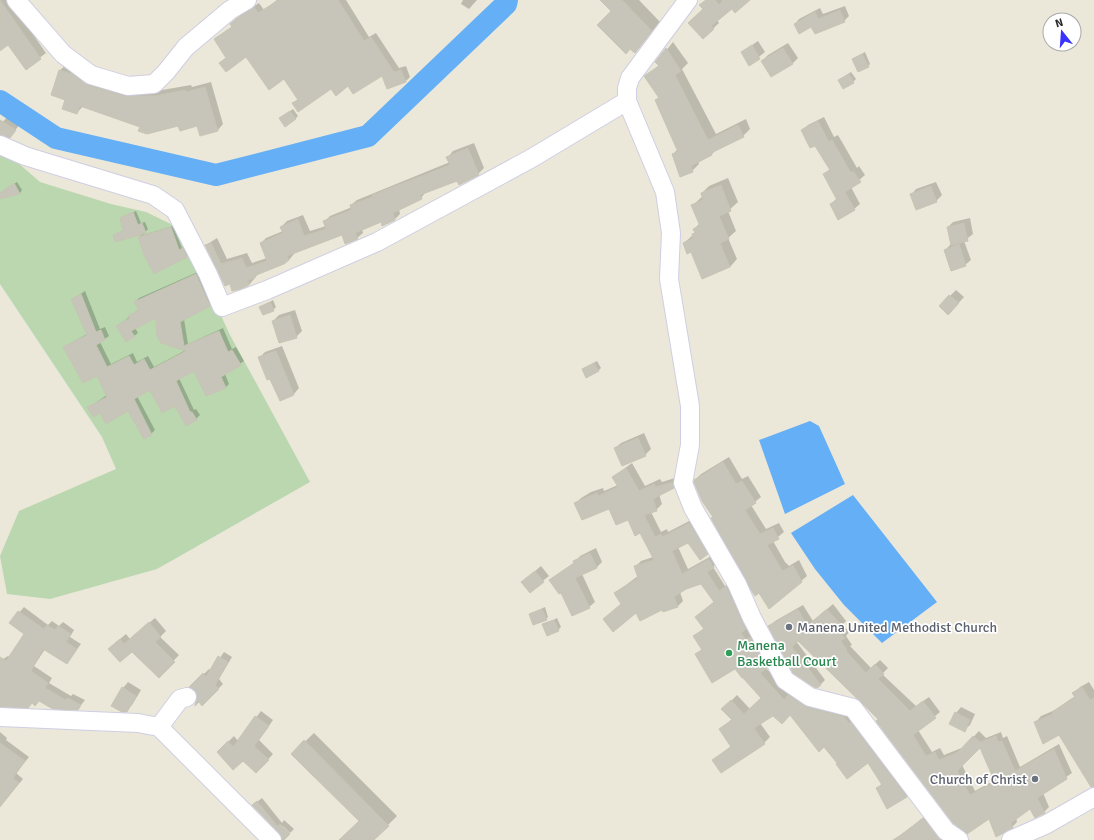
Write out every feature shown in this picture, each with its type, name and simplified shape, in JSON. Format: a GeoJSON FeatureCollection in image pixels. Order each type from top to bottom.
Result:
{"type":"FeatureCollection","features":[{"type":"Feature","properties":{"kind":"street"},"geometry":{"type":"LineString","coordinates":[[16,0],[62,54],[91,76],[128,86],[154,84],[166,72],[186,47],[226,5],[247,0]]}},
{"type":"Feature","properties":{"kind":"street"},"geometry":{"type":"LineString","coordinates":[[688,0],[630,78],[627,88],[627,101],[665,192],[671,233],[669,279],[690,406],[690,446],[682,483],[693,508],[737,584],[752,618],[785,680],[810,697],[853,708],[946,832],[959,840]]}},
{"type":"Feature","properties":{"kind":"street"},"geometry":{"type":"LineString","coordinates":[[0,145],[25,156],[153,195],[175,210],[208,274],[222,307],[267,290],[377,242],[532,158],[627,101]]}},
{"type":"Feature","properties":{"kind":"street"},"geometry":{"type":"LineString","coordinates":[[159,728],[180,699],[186,696]]}},
{"type":"Feature","properties":{"kind":"street"},"geometry":{"type":"LineString","coordinates":[[0,717],[138,723],[159,728],[272,840]]}},
{"type":"Feature","properties":{"kind":"street"},"geometry":{"type":"LineString","coordinates":[[1011,840],[1047,824],[1094,797]]}},
{"type":"Feature","properties":{"kind":"green space"},"geometry":{"type":"Polygon","coordinates":[[[0,152],[17,162],[40,182],[111,204],[146,212],[175,226],[212,296],[230,335],[310,482],[157,569],[50,599],[7,594],[0,556],[19,511],[116,469],[102,437],[0,284],[0,152]]]}},
{"type":"Feature","properties":{"kind":"water"},"geometry":{"type":"Polygon","coordinates":[[[810,421],[819,426],[845,484],[785,514],[759,440],[810,421]]]}},
{"type":"Feature","properties":{"kind":"water"},"geometry":{"type":"Polygon","coordinates":[[[853,495],[937,602],[882,643],[844,605],[815,569],[791,533],[853,495]]]}},
{"type":"Feature","properties":{"kind":"building"},"geometry":{"type":"Polygon","coordinates":[[[0,0],[41,59],[26,70],[8,45],[0,51],[0,0]]]}},
{"type":"Feature","properties":{"kind":"building"},"geometry":{"type":"Polygon","coordinates":[[[279,0],[338,0],[364,41],[371,37],[394,72],[401,70],[406,82],[387,89],[382,76],[353,94],[348,86],[336,96],[331,89],[298,112],[292,103],[298,100],[284,79],[269,90],[246,57],[226,72],[219,63],[226,58],[214,39],[232,27],[230,24],[236,19],[254,7],[258,13],[279,0]]]}},
{"type":"Feature","properties":{"kind":"building"},"geometry":{"type":"Polygon","coordinates":[[[600,0],[622,0],[652,31],[635,53],[630,49],[626,54],[597,25],[611,11],[600,0]]]}},
{"type":"Feature","properties":{"kind":"building"},"geometry":{"type":"Polygon","coordinates":[[[706,0],[715,0],[719,5],[723,0],[750,0],[735,13],[732,9],[711,26],[714,29],[703,39],[688,23],[703,9],[699,5],[706,0]]]}},
{"type":"Feature","properties":{"kind":"building"},"geometry":{"type":"Polygon","coordinates":[[[840,10],[845,22],[815,34],[811,27],[799,34],[794,24],[815,12],[818,19],[840,10]]]}},
{"type":"Feature","properties":{"kind":"building"},"geometry":{"type":"Polygon","coordinates":[[[752,45],[760,59],[749,66],[741,52],[752,45]]]}},
{"type":"Feature","properties":{"kind":"building"},"geometry":{"type":"Polygon","coordinates":[[[666,48],[681,71],[675,75],[708,140],[738,125],[744,137],[711,153],[712,155],[691,166],[693,172],[680,177],[672,154],[678,152],[655,100],[659,98],[644,76],[659,66],[655,62],[666,48]]]}},
{"type":"Feature","properties":{"kind":"building"},"geometry":{"type":"Polygon","coordinates":[[[783,48],[793,64],[771,77],[761,61],[783,48]]]}},
{"type":"Feature","properties":{"kind":"building"},"geometry":{"type":"Polygon","coordinates":[[[862,54],[869,67],[858,72],[852,59],[862,54]]]}},
{"type":"Feature","properties":{"kind":"building"},"geometry":{"type":"Polygon","coordinates":[[[59,70],[72,74],[88,85],[125,96],[155,96],[185,90],[186,92],[205,87],[218,131],[200,136],[197,126],[180,131],[178,126],[147,134],[138,131],[140,127],[80,106],[77,114],[62,109],[65,100],[51,95],[59,70]]]}},
{"type":"Feature","properties":{"kind":"building"},"geometry":{"type":"Polygon","coordinates":[[[849,74],[854,83],[843,89],[838,80],[849,74]]]}},
{"type":"Feature","properties":{"kind":"building"},"geometry":{"type":"Polygon","coordinates":[[[290,111],[296,119],[285,127],[279,118],[290,111]]]}},
{"type":"Feature","properties":{"kind":"building"},"geometry":{"type":"Polygon","coordinates":[[[0,120],[16,130],[10,138],[0,135],[0,120]]]}},
{"type":"Feature","properties":{"kind":"building"},"geometry":{"type":"Polygon","coordinates":[[[818,121],[829,142],[832,140],[851,173],[853,171],[861,182],[845,192],[855,210],[838,220],[830,204],[837,200],[823,174],[830,170],[815,146],[810,148],[801,130],[818,121]]]}},
{"type":"Feature","properties":{"kind":"building"},"geometry":{"type":"Polygon","coordinates":[[[468,148],[479,175],[459,185],[457,181],[420,195],[422,199],[393,213],[395,220],[382,226],[381,222],[355,233],[358,239],[345,244],[342,235],[287,256],[289,260],[284,264],[254,276],[255,278],[248,280],[249,285],[241,289],[232,291],[230,284],[225,286],[205,245],[211,243],[221,264],[242,258],[246,268],[267,261],[260,243],[283,233],[280,227],[298,219],[304,236],[326,229],[323,221],[351,210],[350,205],[450,165],[446,157],[468,148]]]}},
{"type":"Feature","properties":{"kind":"building"},"geometry":{"type":"Polygon","coordinates":[[[14,183],[20,194],[0,199],[0,193],[14,183]]]}},
{"type":"Feature","properties":{"kind":"building"},"geometry":{"type":"Polygon","coordinates":[[[721,185],[731,211],[719,216],[729,239],[720,243],[730,267],[702,279],[691,252],[687,254],[683,243],[693,238],[692,234],[695,233],[693,229],[700,226],[691,205],[703,200],[701,193],[721,185]]]}},
{"type":"Feature","properties":{"kind":"building"},"geometry":{"type":"Polygon","coordinates":[[[931,186],[937,202],[916,210],[910,194],[931,186]]]}},
{"type":"Feature","properties":{"kind":"building"},"geometry":{"type":"Polygon","coordinates":[[[133,212],[138,225],[142,223],[146,233],[115,242],[113,235],[123,231],[120,218],[133,212]]]}},
{"type":"Feature","properties":{"kind":"building"},"geometry":{"type":"Polygon","coordinates":[[[964,223],[968,241],[951,245],[947,227],[964,223]]]}},
{"type":"Feature","properties":{"kind":"building"},"geometry":{"type":"Polygon","coordinates":[[[171,227],[179,250],[183,248],[187,257],[154,274],[144,255],[138,237],[171,227]]]}},
{"type":"Feature","properties":{"kind":"building"},"geometry":{"type":"Polygon","coordinates":[[[959,244],[966,266],[951,271],[944,250],[959,244]]]}},
{"type":"Feature","properties":{"kind":"building"},"geometry":{"type":"Polygon","coordinates":[[[196,274],[210,306],[180,322],[184,346],[219,331],[228,352],[232,350],[241,365],[221,377],[226,388],[206,396],[194,371],[176,381],[190,412],[192,412],[197,420],[186,426],[175,406],[162,413],[150,390],[134,399],[152,435],[144,439],[128,411],[106,424],[100,413],[93,417],[87,407],[107,397],[97,376],[83,383],[63,347],[87,335],[71,299],[81,294],[96,332],[101,330],[105,340],[96,345],[107,367],[129,356],[134,365],[144,359],[150,370],[186,351],[161,343],[157,336],[156,318],[131,331],[135,337],[126,342],[116,326],[130,318],[128,316],[139,310],[134,302],[196,274]]]}},
{"type":"Feature","properties":{"kind":"building"},"geometry":{"type":"Polygon","coordinates":[[[949,295],[959,303],[948,315],[939,306],[949,295]]]}},
{"type":"Feature","properties":{"kind":"building"},"geometry":{"type":"Polygon","coordinates":[[[270,302],[274,311],[263,315],[259,307],[270,302]]]}},
{"type":"Feature","properties":{"kind":"building"},"geometry":{"type":"Polygon","coordinates":[[[290,315],[297,338],[279,343],[272,321],[290,315]]]}},
{"type":"Feature","properties":{"kind":"building"},"geometry":{"type":"Polygon","coordinates":[[[276,351],[294,395],[280,401],[270,379],[267,380],[258,357],[276,351]]]}},
{"type":"Feature","properties":{"kind":"building"},"geometry":{"type":"Polygon","coordinates":[[[594,363],[599,371],[586,378],[582,369],[594,363]]]}},
{"type":"Feature","properties":{"kind":"building"},"geometry":{"type":"Polygon","coordinates":[[[638,438],[646,456],[622,466],[614,448],[638,438]]]}},
{"type":"Feature","properties":{"kind":"building"},"geometry":{"type":"Polygon","coordinates":[[[723,462],[736,484],[742,481],[756,503],[745,510],[760,534],[773,528],[779,539],[767,545],[780,567],[783,571],[793,565],[802,582],[769,609],[759,593],[755,596],[751,590],[711,518],[713,517],[702,501],[694,482],[694,480],[723,462]]]}},
{"type":"Feature","properties":{"kind":"building"},"geometry":{"type":"Polygon","coordinates":[[[626,468],[639,491],[654,484],[656,487],[673,482],[674,488],[653,499],[657,511],[644,515],[655,537],[661,534],[662,537],[689,523],[708,554],[700,560],[688,543],[672,551],[682,574],[709,559],[714,568],[707,572],[719,591],[726,586],[746,629],[741,633],[746,640],[750,637],[767,668],[760,673],[784,700],[788,695],[807,707],[844,717],[849,723],[851,722],[907,797],[887,809],[876,788],[882,785],[868,763],[847,779],[836,764],[837,763],[824,747],[819,752],[790,715],[782,724],[773,716],[754,728],[765,744],[721,773],[712,760],[731,747],[719,729],[732,720],[721,709],[731,700],[744,714],[761,698],[735,669],[712,683],[695,654],[702,650],[693,636],[704,629],[695,617],[714,602],[701,584],[686,589],[674,597],[678,607],[663,612],[662,610],[640,621],[636,613],[613,632],[603,619],[621,604],[614,593],[638,578],[634,566],[654,560],[640,533],[635,536],[628,520],[616,525],[609,509],[582,520],[574,503],[597,493],[598,496],[618,487],[612,477],[626,468]]]}},
{"type":"Feature","properties":{"kind":"building"},"geometry":{"type":"Polygon","coordinates":[[[590,553],[597,568],[575,578],[590,608],[572,616],[561,593],[559,594],[549,580],[574,563],[573,561],[590,553]]]}},
{"type":"Feature","properties":{"kind":"building"},"geometry":{"type":"Polygon","coordinates":[[[535,571],[544,582],[530,593],[521,582],[535,571]]]}},
{"type":"Feature","properties":{"kind":"building"},"geometry":{"type":"Polygon","coordinates":[[[542,609],[547,620],[533,625],[529,614],[542,609]]]}},
{"type":"Feature","properties":{"kind":"building"},"geometry":{"type":"Polygon","coordinates":[[[798,609],[807,626],[827,609],[842,626],[838,629],[845,638],[841,641],[847,650],[846,651],[866,673],[875,664],[884,674],[878,679],[910,711],[923,701],[936,718],[913,735],[926,756],[935,752],[939,760],[958,752],[973,736],[980,742],[996,736],[998,742],[1002,741],[1015,771],[1054,749],[1067,779],[1037,798],[1045,813],[1035,818],[1030,809],[1011,823],[1013,828],[996,837],[989,819],[967,834],[953,823],[876,721],[878,719],[798,641],[792,647],[821,685],[817,688],[814,687],[793,673],[768,626],[798,609]],[[980,748],[957,771],[970,795],[995,782],[980,748]]]}},
{"type":"Feature","properties":{"kind":"building"},"geometry":{"type":"Polygon","coordinates":[[[18,611],[44,629],[47,625],[55,630],[58,626],[71,634],[66,642],[77,649],[67,664],[43,649],[31,671],[48,683],[45,688],[66,700],[68,698],[81,705],[78,710],[53,709],[39,701],[35,706],[32,703],[28,708],[0,707],[0,657],[6,661],[24,634],[9,623],[18,611]]]}},
{"type":"Feature","properties":{"kind":"building"},"geometry":{"type":"Polygon","coordinates":[[[554,620],[559,631],[547,636],[542,624],[554,620]]]}},
{"type":"Feature","properties":{"kind":"building"},"geometry":{"type":"Polygon","coordinates":[[[149,622],[161,637],[155,642],[175,662],[159,678],[132,652],[120,662],[108,649],[120,639],[124,644],[149,622]]]}},
{"type":"Feature","properties":{"kind":"building"},"geometry":{"type":"Polygon","coordinates":[[[218,656],[228,662],[215,685],[219,689],[202,706],[199,702],[195,706],[197,694],[189,687],[203,673],[206,677],[218,656]]]}},
{"type":"Feature","properties":{"kind":"building"},"geometry":{"type":"Polygon","coordinates":[[[122,687],[136,696],[127,712],[122,712],[111,706],[122,687]]]}},
{"type":"Feature","properties":{"kind":"building"},"geometry":{"type":"Polygon","coordinates":[[[1082,687],[1090,700],[1094,698],[1094,787],[1091,787],[1059,735],[1043,744],[1034,722],[1053,714],[1052,712],[1075,697],[1072,693],[1082,687]]]}},
{"type":"Feature","properties":{"kind":"building"},"geometry":{"type":"Polygon","coordinates":[[[955,712],[970,720],[965,732],[949,724],[955,712]]]}},
{"type":"Feature","properties":{"kind":"building"},"geometry":{"type":"Polygon","coordinates":[[[255,716],[269,726],[254,746],[269,760],[256,773],[243,761],[233,770],[217,752],[228,741],[233,747],[255,716]]]}},
{"type":"Feature","properties":{"kind":"building"},"geometry":{"type":"Polygon","coordinates":[[[304,740],[389,826],[374,840],[339,840],[359,821],[291,754],[304,740]]]}},
{"type":"Feature","properties":{"kind":"building"},"geometry":{"type":"Polygon","coordinates":[[[0,743],[25,761],[13,778],[19,783],[0,807],[0,743]]]}},
{"type":"Feature","properties":{"kind":"building"},"geometry":{"type":"Polygon","coordinates":[[[257,801],[277,826],[280,824],[290,834],[284,840],[282,840],[279,833],[252,805],[257,801]]]}},
{"type":"Feature","properties":{"kind":"building"},"geometry":{"type":"Polygon","coordinates":[[[923,818],[941,840],[893,840],[907,831],[923,818]]]}},
{"type":"Feature","properties":{"kind":"waterway"},"geometry":{"type":"LineString","coordinates":[[0,101],[56,138],[216,175],[368,136],[506,4],[507,0]]}},
{"type":"Feature","properties":{"kind":"place","name":"Manena United Methodist Church"},"geometry":{"type":"Point","coordinates":[789,627]}},
{"type":"Feature","properties":{"kind":"place","name":"Manena Basketball Court"},"geometry":{"type":"Point","coordinates":[729,653]}},
{"type":"Feature","properties":{"kind":"place","name":"Church of Christ"},"geometry":{"type":"Point","coordinates":[1035,779]}}]}
